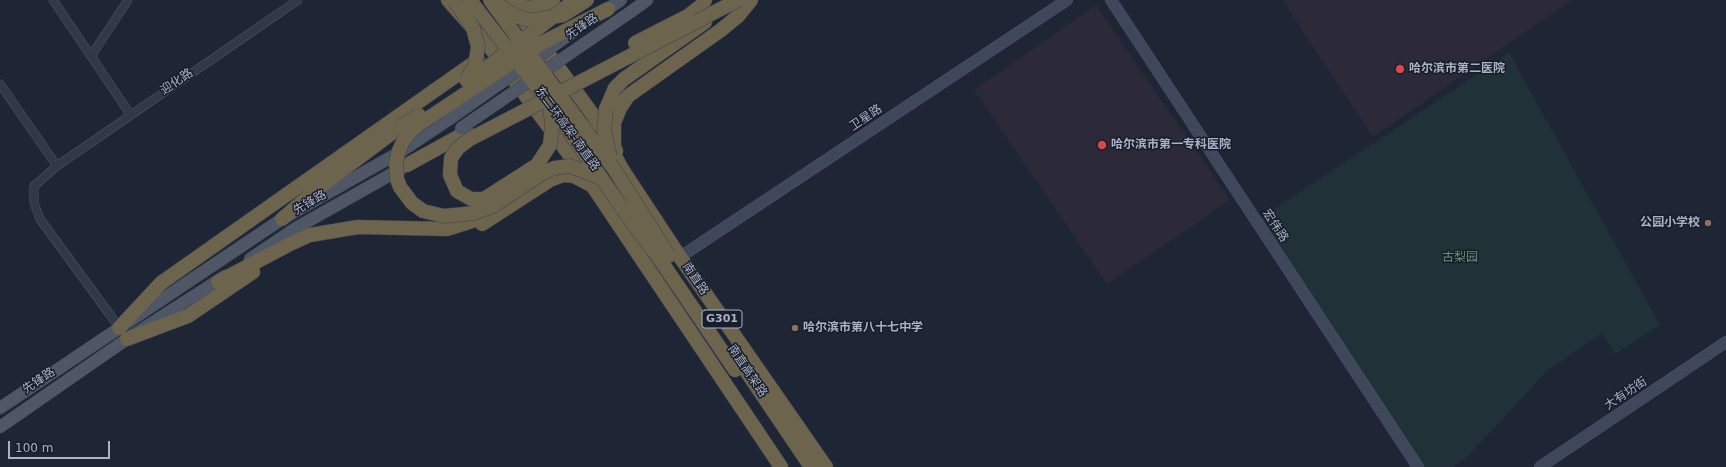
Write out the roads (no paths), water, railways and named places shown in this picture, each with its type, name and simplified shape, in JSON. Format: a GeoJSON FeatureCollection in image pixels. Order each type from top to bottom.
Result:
{"type":"FeatureCollection","features":[{"type":"Feature","properties":{"kind":"highway","name":"东二环高架-南直路"},"geometry":{"type":"LineString","coordinates":[[470,0],[550,104],[598,183],[628,218],[670,258]]}},
{"type":"Feature","properties":{"kind":"highway","name":"东二环高架-南直路"},"geometry":{"type":"LineString","coordinates":[[490,0],[618,169],[670,258]]}},
{"type":"Feature","properties":{"kind":"highway"},"geometry":{"type":"LineString","coordinates":[[494,0],[508,12],[524,19],[535,20],[563,15],[587,0]]}},
{"type":"Feature","properties":{"kind":"highway"},"geometry":{"type":"LineString","coordinates":[[511,0],[526,8],[542,6],[553,0]]}},
{"type":"Feature","properties":{"kind":"highway"},"geometry":{"type":"LineString","coordinates":[[123,333],[161,283],[459,82],[575,0]]}},
{"type":"Feature","properties":{"kind":"highway"},"geometry":{"type":"LineString","coordinates":[[407,165],[464,130],[688,16],[702,5],[705,0]]}},
{"type":"Feature","properties":{"kind":"highway"},"geometry":{"type":"LineString","coordinates":[[618,169],[606,145],[604,130],[606,110],[615,88],[624,79],[709,19],[724,0]]}},
{"type":"Feature","properties":{"kind":"highway"},"geometry":{"type":"LineString","coordinates":[[550,104],[552,125],[550,145],[537,164],[484,199],[471,199],[457,191],[450,179],[449,165],[454,153],[462,144],[739,0]]}},
{"type":"Feature","properties":{"kind":"highway"},"geometry":{"type":"LineString","coordinates":[[606,110],[633,83],[726,15],[739,0]]}},
{"type":"Feature","properties":{"kind":"highway"},"geometry":{"type":"LineString","coordinates":[[618,169],[614,146],[614,123],[620,108],[628,96],[721,30],[738,16],[751,0]]}},
{"type":"Feature","properties":{"kind":"highway"},"geometry":{"type":"LineString","coordinates":[[453,4],[473,28],[478,47],[475,66],[459,82]]}},
{"type":"Feature","properties":{"kind":"highway","name":"G301"},"geometry":{"type":"LineString","coordinates":[[453,4],[492,50],[598,183],[781,467]]}},
{"type":"Feature","properties":{"kind":"highway"},"geometry":{"type":"LineString","coordinates":[[526,8],[525,22],[593,115],[618,169]]}},
{"type":"Feature","properties":{"kind":"highway"},"geometry":{"type":"LineString","coordinates":[[493,206],[474,213],[444,216],[423,211],[412,204],[400,187],[397,179],[396,163],[398,152],[404,139],[415,127],[540,44],[608,8]]}},
{"type":"Feature","properties":{"kind":"highway"},"geometry":{"type":"LineString","coordinates":[[282,219],[316,190],[459,82],[492,50],[525,22]]}},
{"type":"Feature","properties":{"kind":"highway"},"geometry":{"type":"LineString","coordinates":[[218,282],[305,238],[327,232],[375,227],[427,230],[447,229],[472,220],[542,174],[554,168],[570,166],[598,183]]}},
{"type":"Feature","properties":{"kind":"highway","name":"南直路"},"geometry":{"type":"LineString","coordinates":[[618,169],[670,258],[826,467]]}},
{"type":"Feature","properties":{"kind":"highway"},"geometry":{"type":"LineString","coordinates":[[327,232],[445,238],[457,237],[485,222],[550,180],[562,175],[598,183]]}},
{"type":"Feature","properties":{"kind":"highway"},"geometry":{"type":"LineString","coordinates":[[639,207],[660,229],[821,467]]}},
{"type":"Feature","properties":{"kind":"highway"},"geometry":{"type":"LineString","coordinates":[[628,218],[654,267],[788,467]]}},
{"type":"Feature","properties":{"kind":"highway"},"geometry":{"type":"LineString","coordinates":[[123,333],[188,316],[305,238]]}},
{"type":"Feature","properties":{"kind":"highway","name":"南直高架路"},"geometry":{"type":"LineString","coordinates":[[670,258],[800,467]]}},
{"type":"Feature","properties":{"kind":"highway","name":"南直高架路"},"geometry":{"type":"LineString","coordinates":[[670,258],[811,467]]}},
{"type":"Feature","properties":{"kind":"main road","name":"先锋路"},"geometry":{"type":"LineString","coordinates":[[0,427],[123,333],[282,219],[400,152],[621,0]]}},
{"type":"Feature","properties":{"kind":"main road"},"geometry":{"type":"LineString","coordinates":[[464,130],[647,0]]}},
{"type":"Feature","properties":{"kind":"main road","name":"卫星路"},"geometry":{"type":"LineString","coordinates":[[670,258],[1067,0]]}},
{"type":"Feature","properties":{"kind":"main road","name":"宏伟路"},"geometry":{"type":"LineString","coordinates":[[1111,0],[1418,467]]}},
{"type":"Feature","properties":{"kind":"main road","name":"先锋路"},"geometry":{"type":"LineString","coordinates":[[0,408],[123,333],[218,282],[296,228],[407,165]]}},
{"type":"Feature","properties":{"kind":"main road","name":"大有坊街"},"geometry":{"type":"LineString","coordinates":[[1540,467],[1726,342]]}},
{"type":"Feature","properties":{"kind":"street"},"geometry":{"type":"LineString","coordinates":[[53,0],[130,114]]}},
{"type":"Feature","properties":{"kind":"street"},"geometry":{"type":"LineString","coordinates":[[91,56],[128,0]]}},
{"type":"Feature","properties":{"kind":"street","name":"迎化路"},"geometry":{"type":"LineString","coordinates":[[123,333],[40,219],[34,203],[34,186],[58,166],[130,114],[298,0]]}},
{"type":"Feature","properties":{"kind":"street"},"geometry":{"type":"LineString","coordinates":[[0,84],[58,166]]}},
{"type":"Feature","properties":{"kind":"street"},"geometry":{"type":"LineString","coordinates":[[598,183],[618,169]]}},
{"type":"Feature","properties":{"kind":"place","name":"哈尔滨市第二医院"},"geometry":{"type":"Point","coordinates":[1400,69]}},
{"type":"Feature","properties":{"kind":"place","name":"哈尔滨市第一专科医院"},"geometry":{"type":"Point","coordinates":[1102,145]}},
{"type":"Feature","properties":{"kind":"place","name":"公园小学校"},"geometry":{"type":"Point","coordinates":[1708,223]}},
{"type":"Feature","properties":{"kind":"place","name":"哈尔滨市第八十七中学"},"geometry":{"type":"Point","coordinates":[795,328]}},
{"type":"Feature","properties":{"kind":"park label","name":"古梨园"},"geometry":{"type":"Point","coordinates":[1460,258]}}]}
